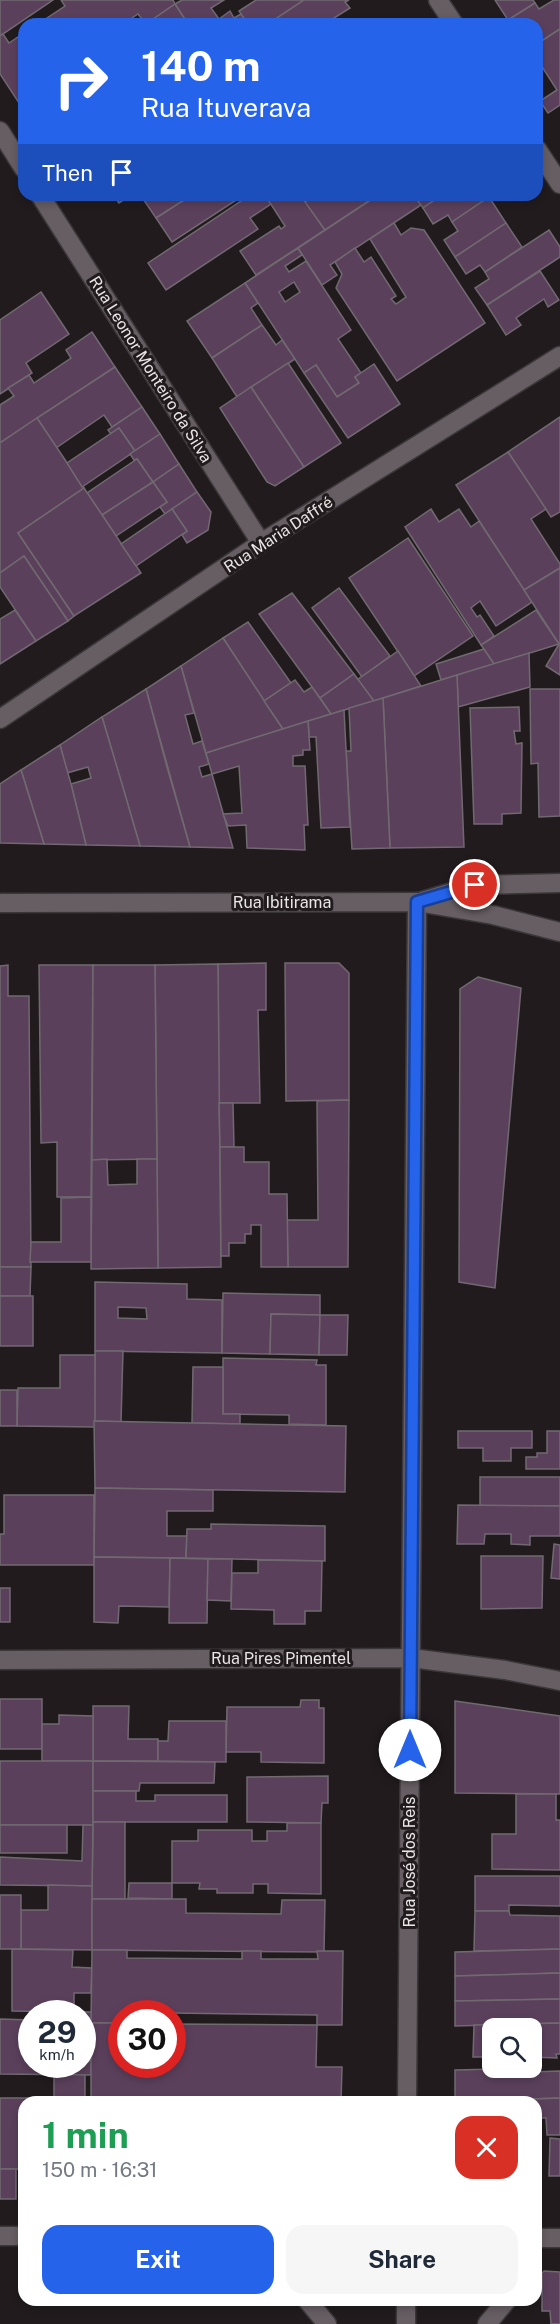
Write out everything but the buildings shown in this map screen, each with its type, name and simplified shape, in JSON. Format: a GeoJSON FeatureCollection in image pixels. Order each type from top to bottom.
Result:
{"type":"FeatureCollection","features":[{"type":"Feature","properties":{"kind":"street"},"geometry":{"type":"LineString","coordinates":[[438,0],[450,18]]}},
{"type":"Feature","properties":{"kind":"street"},"geometry":{"type":"LineString","coordinates":[[0,131],[18,160]]}},
{"type":"Feature","properties":{"kind":"street"},"geometry":{"type":"LineString","coordinates":[[543,158],[560,184]]}},
{"type":"Feature","properties":{"kind":"street","name":"Rua Leonor Monteiro da Silva"},"geometry":{"type":"LineString","coordinates":[[44,201],[261,543]]}},
{"type":"Feature","properties":{"kind":"street","name":"Rua Maria Daffré"},"geometry":{"type":"LineString","coordinates":[[0,719],[261,543],[560,356]]}},
{"type":"Feature","properties":{"kind":"street"},"geometry":{"type":"LineString","coordinates":[[417,902],[475,885],[560,884]]}},
{"type":"Feature","properties":{"kind":"street","name":"Rua Ibitirama"},"geometry":{"type":"LineString","coordinates":[[0,903],[417,902],[493,915],[560,932]]}},
{"type":"Feature","properties":{"kind":"street","name":"Rua José dos Reis"},"geometry":{"type":"LineString","coordinates":[[407,2096],[417,902]]}},
{"type":"Feature","properties":{"kind":"street","name":"Rua Pires Pimentel"},"geometry":{"type":"LineString","coordinates":[[0,1660],[411,1658],[505,1670],[560,1681]]}},
{"type":"Feature","properties":{"kind":"street"},"geometry":{"type":"LineString","coordinates":[[0,2236],[18,2236]]}},
{"type":"Feature","properties":{"kind":"street"},"geometry":{"type":"LineString","coordinates":[[542,2238],[560,2238]]}},
{"type":"Feature","properties":{"kind":"street"},"geometry":{"type":"LineString","coordinates":[[312,2306],[327,2324]]}},
{"type":"Feature","properties":{"kind":"street"},"geometry":{"type":"LineString","coordinates":[[406,2306],[406,2324]]}},
{"type":"Feature","properties":{"kind":"street"},"geometry":{"type":"LineString","coordinates":[[487,2324],[502,2306]]}},
{"type":"Feature","properties":{"kind":"route"},"geometry":{"type":"LineString","coordinates":[[410,1750],[417,902],[475,885]]}}]}
